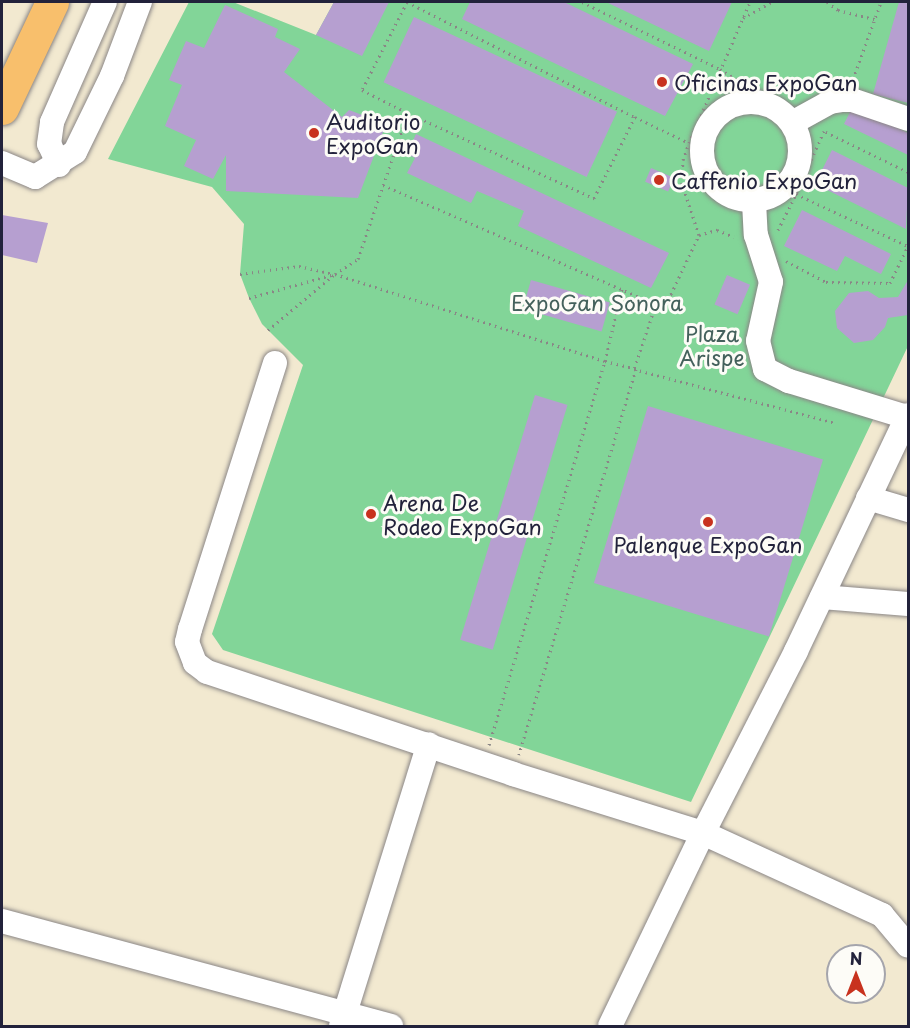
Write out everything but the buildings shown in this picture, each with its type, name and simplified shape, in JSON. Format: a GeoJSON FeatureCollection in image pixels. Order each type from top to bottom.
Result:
{"type":"FeatureCollection","features":[{"type":"Feature","properties":{"kind":"highway"},"geometry":{"type":"LineString","coordinates":[[2,108],[52,2]]}},
{"type":"Feature","properties":{"kind":"lane"},"geometry":{"type":"LineString","coordinates":[[60,165],[49,144],[52,122],[105,2]]}},
{"type":"Feature","properties":{"kind":"lane"},"geometry":{"type":"LineString","coordinates":[[2,163],[35,177],[60,165],[75,152],[112,76],[140,2]]}},
{"type":"Feature","properties":{"kind":"lane"},"geometry":{"type":"LineString","coordinates":[[796,120],[830,102],[842,100],[852,100],[909,119]]}},
{"type":"Feature","properties":{"kind":"lane"},"geometry":{"type":"LineString","coordinates":[[743,101],[767,104],[796,120],[800,137],[799,162],[788,186],[769,199],[754,202],[736,198],[705,171],[702,148],[709,125],[724,108],[743,101]]}},
{"type":"Feature","properties":{"kind":"lane"},"geometry":{"type":"LineString","coordinates":[[610,1026],[703,832],[822,597],[908,416],[789,381],[765,369],[758,341],[771,282],[754,202]]}},
{"type":"Feature","properties":{"kind":"lane"},"geometry":{"type":"LineString","coordinates":[[275,363],[187,642],[189,652],[207,672],[429,744],[513,774],[703,832],[882,915],[909,946]]}},
{"type":"Feature","properties":{"kind":"lane"},"geometry":{"type":"LineString","coordinates":[[868,498],[909,510]]}},
{"type":"Feature","properties":{"kind":"lane"},"geometry":{"type":"LineString","coordinates":[[822,597],[909,604]]}},
{"type":"Feature","properties":{"kind":"lane"},"geometry":{"type":"LineString","coordinates":[[343,1020],[429,744]]}},
{"type":"Feature","properties":{"kind":"lane"},"geometry":{"type":"LineString","coordinates":[[2,921],[343,1020],[391,1026]]}},
{"type":"Feature","properties":{"kind":"path"},"geometry":{"type":"LineString","coordinates":[[635,117],[594,198],[362,90],[407,2],[689,143]]}},
{"type":"Feature","properties":{"kind":"path"},"geometry":{"type":"LineString","coordinates":[[582,2],[720,69],[796,120],[909,172]]}},
{"type":"Feature","properties":{"kind":"path"},"geometry":{"type":"LineString","coordinates":[[513,774],[634,369],[656,305],[671,294],[699,235],[682,184],[683,160],[750,2]]}},
{"type":"Feature","properties":{"kind":"path"},"geometry":{"type":"LineString","coordinates":[[743,18],[772,2]]}},
{"type":"Feature","properties":{"kind":"path"},"geometry":{"type":"LineString","coordinates":[[827,2],[838,10],[874,19]]}},
{"type":"Feature","properties":{"kind":"path"},"geometry":{"type":"LineString","coordinates":[[764,249],[796,194],[824,131],[854,77],[881,2]]}},
{"type":"Feature","properties":{"kind":"path"},"geometry":{"type":"LineString","coordinates":[[268,330],[335,274],[358,259],[408,113]]}},
{"type":"Feature","properties":{"kind":"path"},"geometry":{"type":"LineString","coordinates":[[383,185],[656,305]]}},
{"type":"Feature","properties":{"kind":"path"},"geometry":{"type":"LineString","coordinates":[[699,235],[717,230],[764,249],[826,282],[890,283],[909,246],[796,194]]}},
{"type":"Feature","properties":{"kind":"path"},"geometry":{"type":"LineString","coordinates":[[240,274],[299,266],[335,274],[605,361],[835,423]]}},
{"type":"Feature","properties":{"kind":"path"},"geometry":{"type":"LineString","coordinates":[[249,298],[335,274]]}},
{"type":"Feature","properties":{"kind":"path"},"geometry":{"type":"LineString","coordinates":[[483,764],[605,361],[622,289]]}},
{"type":"Feature","properties":{"kind":"green space","name":"ExpoGan Sonora"},"geometry":{"type":"Polygon","coordinates":[[[189,2],[233,2],[316,35],[334,2],[908,2],[908,346],[691,802],[223,650],[212,634],[303,365],[262,324],[240,274],[244,224],[212,187],[108,159],[189,2]]]}},
{"type":"Feature","properties":{"kind":"place","name":"Oficinas ExpoGan"},"geometry":{"type":"Point","coordinates":[662,82]}},
{"type":"Feature","properties":{"kind":"place","name":"Auditorio ExpoGan"},"geometry":{"type":"Point","coordinates":[314,133]}},
{"type":"Feature","properties":{"kind":"place","name":"Caffenio ExpoGan"},"geometry":{"type":"Point","coordinates":[659,180]}},
{"type":"Feature","properties":{"kind":"place","name":"Arena De Rodeo ExpoGan"},"geometry":{"type":"Point","coordinates":[371,514]}},
{"type":"Feature","properties":{"kind":"place","name":"Palenque ExpoGan"},"geometry":{"type":"Point","coordinates":[708,522]}},
{"type":"Feature","properties":{"kind":"park label","name":"Plaza Arispe"},"geometry":{"type":"Point","coordinates":[712,345]}}]}
